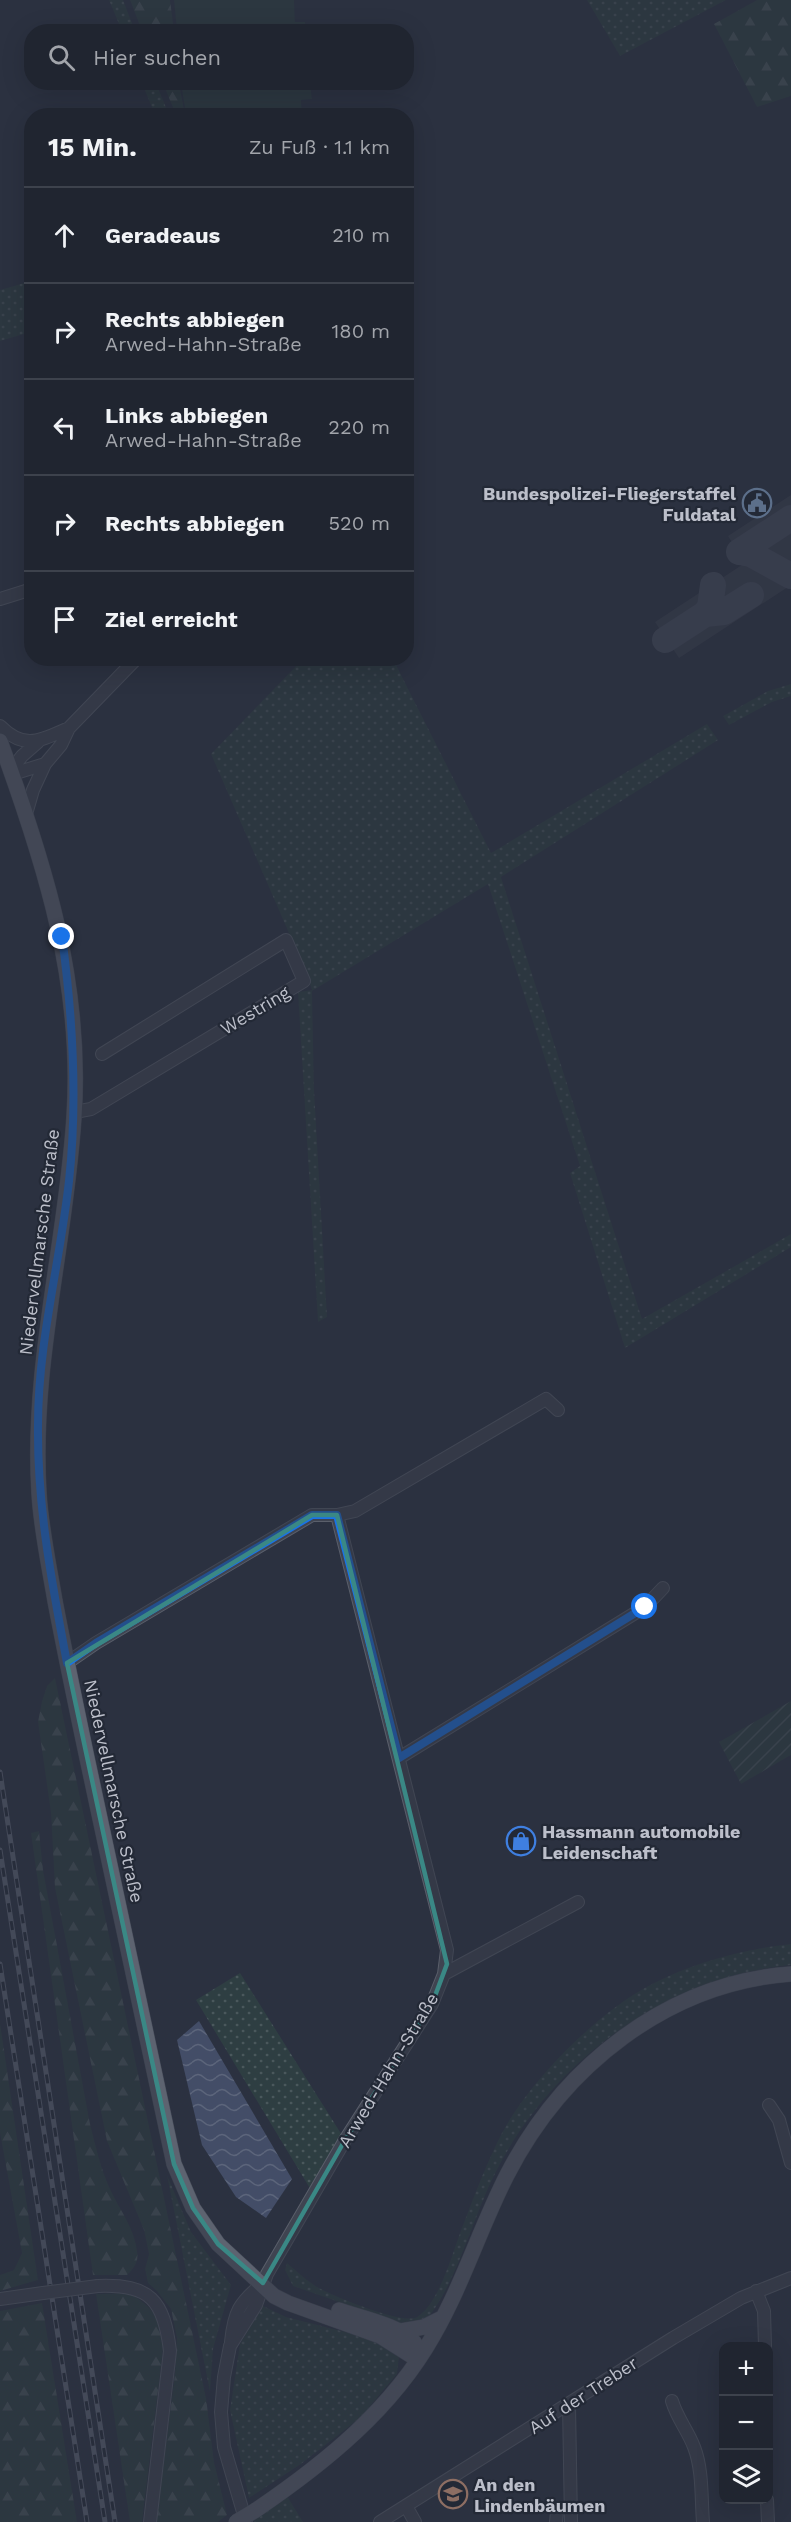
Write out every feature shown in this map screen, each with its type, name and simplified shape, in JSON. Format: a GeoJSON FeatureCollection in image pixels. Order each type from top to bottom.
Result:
{"type":"FeatureCollection","features":[{"type":"Feature","properties":{"kind":"main road","name":"Niedervellmarsche Straße"},"geometry":{"type":"LineString","coordinates":[[0,741],[41,859],[62,937],[72,1027],[75,1112],[69,1183],[45,1333],[38,1422],[39,1494],[44,1538],[67,1663],[174,2164],[193,2208],[218,2244],[263,2283],[274,2296],[380,2336],[418,2360]]}},
{"type":"Feature","properties":{"kind":"main road"},"geometry":{"type":"LineString","coordinates":[[236,2522],[294,2484],[343,2445],[390,2396],[418,2360],[463,2277],[507,2176],[524,2145],[560,2095],[587,2066],[618,2040],[656,2015],[696,1996],[735,1983],[791,1974]]}},
{"type":"Feature","properties":{"kind":"main road"},"geometry":{"type":"LineString","coordinates":[[263,2283],[401,2331],[413,2340],[418,2349],[418,2360]]}},
{"type":"Feature","properties":{"kind":"main road"},"geometry":{"type":"LineString","coordinates":[[401,2331],[424,2327],[442,2318]]}},
{"type":"Feature","properties":{"kind":"street"},"geometry":{"type":"LineString","coordinates":[[0,599],[24,592]]}},
{"type":"Feature","properties":{"kind":"street"},"geometry":{"type":"LineString","coordinates":[[26,814],[33,790],[45,764],[61,745],[69,728],[129,666]]}},
{"type":"Feature","properties":{"kind":"street"},"geometry":{"type":"LineString","coordinates":[[0,726],[18,740],[38,742]]}},
{"type":"Feature","properties":{"kind":"street"},"geometry":{"type":"LineString","coordinates":[[10,770],[21,756],[38,742],[69,728]]}},
{"type":"Feature","properties":{"kind":"street"},"geometry":{"type":"LineString","coordinates":[[10,770],[19,771],[45,764]]}},
{"type":"Feature","properties":{"kind":"street","name":"Westring"},"geometry":{"type":"LineString","coordinates":[[75,1112],[91,1108],[304,981],[286,940],[102,1054]]}},
{"type":"Feature","properties":{"kind":"street"},"geometry":{"type":"LineString","coordinates":[[67,1663],[96,1643],[312,1515],[337,1515],[355,1511],[546,1399],[558,1410]]}},
{"type":"Feature","properties":{"kind":"street","name":"Arwed-Hahn-Straße"},"geometry":{"type":"LineString","coordinates":[[263,2283],[345,2139],[432,2004],[444,1974],[447,1950],[337,1515]]}},
{"type":"Feature","properties":{"kind":"street"},"geometry":{"type":"LineString","coordinates":[[399,1758],[645,1607],[663,1588]]}},
{"type":"Feature","properties":{"kind":"street"},"geometry":{"type":"LineString","coordinates":[[444,1974],[578,1902]]}},
{"type":"Feature","properties":{"kind":"street"},"geometry":{"type":"LineString","coordinates":[[769,2105],[779,2120],[791,2163]]}},
{"type":"Feature","properties":{"kind":"street","name":"Auf der Treber"},"geometry":{"type":"LineString","coordinates":[[380,2522],[673,2338],[756,2291],[791,2278]]}},
{"type":"Feature","properties":{"kind":"street"},"geometry":{"type":"LineString","coordinates":[[246,2522],[224,2447],[221,2412],[224,2377],[231,2346],[256,2305],[263,2283]]}},
{"type":"Feature","properties":{"kind":"street"},"geometry":{"type":"LineString","coordinates":[[0,2299],[98,2286],[124,2285],[150,2297],[159,2309],[167,2329],[170,2351],[150,2522]]}},
{"type":"Feature","properties":{"kind":"street"},"geometry":{"type":"LineString","coordinates":[[756,2291],[764,2311],[765,2342]]}},
{"type":"Feature","properties":{"kind":"street"},"geometry":{"type":"LineString","coordinates":[[672,2401],[676,2415],[694,2447],[699,2470],[703,2522]]}},
{"type":"Feature","properties":{"kind":"street"},"geometry":{"type":"LineString","coordinates":[[569,2405],[571,2522]]}},
{"type":"Feature","properties":{"kind":"street"},"geometry":{"type":"LineString","coordinates":[[767,2504],[768,2522]]}},
{"type":"Feature","properties":{"kind":"street"},"geometry":{"type":"LineString","coordinates":[[406,2506],[415,2522]]}},
{"type":"Feature","properties":{"kind":"highlighted area"},"geometry":{"type":"Polygon","coordinates":[[[312,1515],[337,1515],[447,1964],[432,2004],[345,2140],[263,2283],[218,2244],[193,2208],[174,2164],[67,1663],[312,1515]]]}},
{"type":"Feature","properties":{"kind":"shaded area"},"geometry":{"type":"Polygon","coordinates":[[[791,495],[791,585],[679,658],[655,622],[745,563],[728,536],[791,495]]]}},
{"type":"Feature","properties":{"kind":"green space"},"geometry":{"type":"Polygon","coordinates":[[[109,0],[123,0],[132,24],[119,24],[109,0]]]}},
{"type":"Feature","properties":{"kind":"green space"},"geometry":{"type":"Polygon","coordinates":[[[130,0],[170,0],[173,24],[139,24],[130,0]]]}},
{"type":"Feature","properties":{"kind":"green space"},"geometry":{"type":"Polygon","coordinates":[[[174,0],[294,0],[295,22],[305,22],[305,24],[176,24],[174,0]]]}},
{"type":"Feature","properties":{"kind":"green space"},"geometry":{"type":"Polygon","coordinates":[[[587,0],[726,0],[620,56],[587,0]]]}},
{"type":"Feature","properties":{"kind":"green space"},"geometry":{"type":"Polygon","coordinates":[[[757,0],[791,0],[791,96],[757,107],[714,24],[757,0]]]}},
{"type":"Feature","properties":{"kind":"green space"},"geometry":{"type":"Polygon","coordinates":[[[145,90],[159,90],[166,108],[152,108],[145,90]]]}},
{"type":"Feature","properties":{"kind":"green space"},"geometry":{"type":"Polygon","coordinates":[[[166,90],[180,90],[184,108],[173,108],[166,90]]]}},
{"type":"Feature","properties":{"kind":"green space"},"geometry":{"type":"Polygon","coordinates":[[[182,90],[311,90],[312,99],[301,100],[302,108],[185,108],[182,90]]]}},
{"type":"Feature","properties":{"kind":"green space"},"geometry":{"type":"Polygon","coordinates":[[[24,283],[24,334],[0,341],[0,290],[24,283]]]}},
{"type":"Feature","properties":{"kind":"green space"},"geometry":{"type":"Polygon","coordinates":[[[296,666],[397,666],[491,853],[707,724],[718,740],[501,877],[642,1319],[791,1234],[791,1247],[625,1348],[570,1173],[580,1166],[488,884],[312,991],[314,1090],[327,1317],[318,1322],[298,992],[312,990],[211,754],[296,666]]]}},
{"type":"Feature","properties":{"kind":"green space"},"geometry":{"type":"Polygon","coordinates":[[[791,684],[791,696],[772,702],[729,725],[723,716],[768,691],[791,684]]]}},
{"type":"Feature","properties":{"kind":"green space"},"geometry":{"type":"Polygon","coordinates":[[[55,1678],[206,2398],[214,2462],[227,2515],[218,2522],[156,2522],[175,2374],[177,2338],[171,2309],[148,2283],[145,2269],[149,2254],[144,2230],[107,2141],[55,1888],[51,1813],[38,1722],[47,1686],[55,1678]]]}},
{"type":"Feature","properties":{"kind":"green space"},"geometry":{"type":"Polygon","coordinates":[[[791,1701],[791,1755],[741,1784],[719,1742],[791,1701]]]}},
{"type":"Feature","properties":{"kind":"green space"},"geometry":{"type":"Polygon","coordinates":[[[39,1831],[43,1870],[90,2124],[104,2175],[136,2243],[137,2262],[127,2275],[93,2275],[31,1833],[39,1831]]]}},
{"type":"Feature","properties":{"kind":"green space"},"geometry":{"type":"Polygon","coordinates":[[[791,1944],[791,1965],[744,1973],[698,1988],[654,2008],[613,2034],[576,2066],[543,2101],[514,2140],[491,2182],[454,2274],[425,2321],[405,2325],[293,2286],[285,2270],[287,2263],[313,2285],[342,2299],[385,2314],[417,2317],[426,2310],[440,2287],[478,2187],[502,2133],[530,2091],[568,2049],[610,2011],[631,1996],[668,1976],[720,1958],[755,1949],[791,1944]]]}},
{"type":"Feature","properties":{"kind":"green space"},"geometry":{"type":"Polygon","coordinates":[[[240,1973],[345,2140],[314,2195],[196,2000],[240,1973]]]}},
{"type":"Feature","properties":{"kind":"green space"},"geometry":{"type":"Polygon","coordinates":[[[0,2023],[38,2280],[0,2291],[0,2275],[14,2270],[22,2253],[0,2133],[0,2023]]]}},
{"type":"Feature","properties":{"kind":"green space"},"geometry":{"type":"Polygon","coordinates":[[[167,2175],[191,2232],[231,2285],[213,2349],[210,2392],[167,2175]]]}},
{"type":"Feature","properties":{"kind":"green space"},"geometry":{"type":"Polygon","coordinates":[[[129,2293],[145,2304],[155,2316],[163,2349],[142,2522],[130,2522],[96,2294],[129,2293]]]}},
{"type":"Feature","properties":{"kind":"green space"},"geometry":{"type":"Polygon","coordinates":[[[42,2303],[77,2522],[0,2522],[0,2311],[42,2303]]]}},
{"type":"Feature","properties":{"kind":"green space"},"geometry":{"type":"Polygon","coordinates":[[[263,2306],[286,2317],[369,2338],[399,2357],[397,2374],[360,2418],[301,2464],[249,2498],[230,2410],[240,2344],[263,2306]]]}},
{"type":"Feature","properties":{"kind":"green space"},"geometry":{"type":"Polygon","coordinates":[[[287,2496],[303,2522],[254,2522],[253,2517],[287,2496]]]}},
{"type":"Feature","properties":{"kind":"water"},"geometry":{"type":"Polygon","coordinates":[[[199,2021],[292,2179],[266,2218],[236,2197],[202,2145],[177,2040],[199,2021]]]}},
{"type":"Feature","properties":{"kind":"taxiway"},"geometry":{"type":"LineString","coordinates":[[739,552],[791,518]]}},
{"type":"Feature","properties":{"kind":"taxiway"},"geometry":{"type":"LineString","coordinates":[[739,552],[751,554],[791,576]]}},
{"type":"Feature","properties":{"kind":"taxiway"},"geometry":{"type":"LineString","coordinates":[[705,614],[710,607],[713,585]]}},
{"type":"Feature","properties":{"kind":"taxiway"},"geometry":{"type":"LineString","coordinates":[[665,640],[705,614],[724,612],[751,595]]}},
{"type":"Feature","properties":{"kind":"railway"},"geometry":{"type":"LineString","coordinates":[[0,1772],[115,2522]]}},
{"type":"Feature","properties":{"kind":"railway"},"geometry":{"type":"LineString","coordinates":[[0,1850],[105,2522]]}},
{"type":"Feature","properties":{"kind":"railway"},"geometry":{"type":"LineString","coordinates":[[0,1964],[87,2522]]}},
{"type":"Feature","properties":{"kind":"place","name":"Bundespolizei-Fliegerstaffel Fuldatal"},"geometry":{"type":"Point","coordinates":[757,503]}},
{"type":"Feature","properties":{"kind":"place","name":"Hassmann automobile Leidenschaft"},"geometry":{"type":"Point","coordinates":[521,1841]}},
{"type":"Feature","properties":{"kind":"place","name":"An den Lindenbäumen"},"geometry":{"type":"Point","coordinates":[453,2494]}},
{"type":"Feature","properties":{"kind":"route"},"geometry":{"type":"LineString","coordinates":[[62,937],[72,1027],[75,1112],[69,1183],[45,1333],[38,1422],[39,1494],[46,1549],[67,1663],[96,1643],[312,1515],[337,1515],[399,1758],[645,1607]]}}]}
